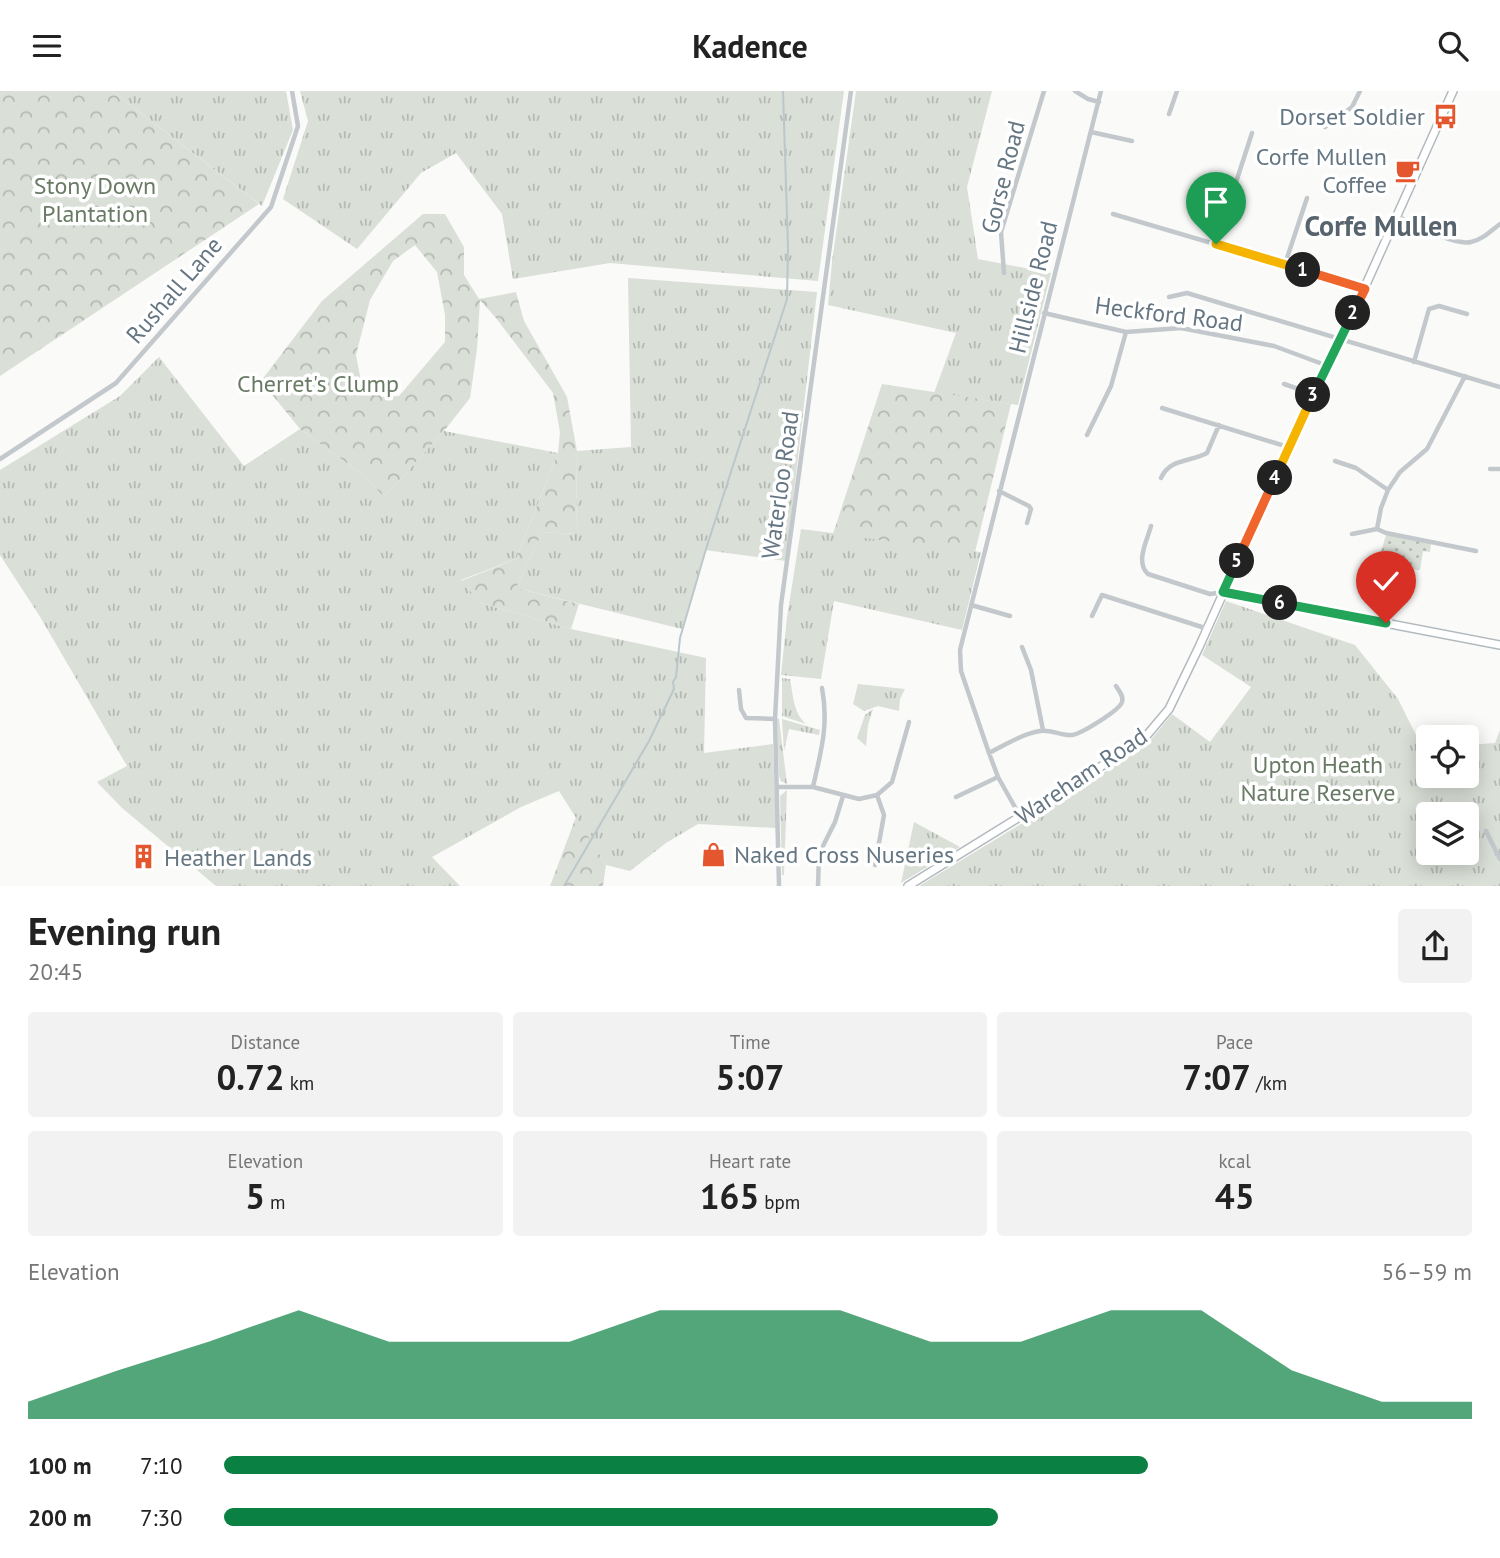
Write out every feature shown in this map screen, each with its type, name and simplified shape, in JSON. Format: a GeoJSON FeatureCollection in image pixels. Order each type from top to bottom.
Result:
{"type":"FeatureCollection","features":[{"type":"Feature","properties":{"kind":"street","name":"Rushall Lane"},"geometry":{"type":"LineString","coordinates":[[0,459],[116,383],[271,207],[298,126],[292,91]]}},
{"type":"Feature","properties":{"kind":"street","name":"Waterloo Road"},"geometry":{"type":"LineString","coordinates":[[779,886],[775,719],[782,605],[851,91]]}},
{"type":"Feature","properties":{"kind":"street","name":"Gorse Road"},"geometry":{"type":"LineString","coordinates":[[1004,273],[1001,232],[1044,91]]}},
{"type":"Feature","properties":{"kind":"street"},"geometry":{"type":"LineString","coordinates":[[1075,91],[1099,102]]}},
{"type":"Feature","properties":{"kind":"street","name":"Hillside Road"},"geometry":{"type":"LineString","coordinates":[[1021,817],[998,778],[961,671],[960,650],[1101,91]]}},
{"type":"Feature","properties":{"kind":"street"},"geometry":{"type":"LineString","coordinates":[[1170,114],[1177,91]]}},
{"type":"Feature","properties":{"kind":"street"},"geometry":{"type":"LineString","coordinates":[[1325,127],[1352,107],[1360,91]]}},
{"type":"Feature","properties":{"kind":"street","name":"Wareham Road"},"geometry":{"type":"LineString","coordinates":[[908,886],[1143,741],[1169,709],[1365,289],[1453,91]]}},
{"type":"Feature","properties":{"kind":"street"},"geometry":{"type":"LineString","coordinates":[[1091,132],[1132,141]]}},
{"type":"Feature","properties":{"kind":"street"},"geometry":{"type":"LineString","coordinates":[[1216,244],[1252,133]]}},
{"type":"Feature","properties":{"kind":"street"},"geometry":{"type":"LineString","coordinates":[[1285,264],[1307,198]]}},
{"type":"Feature","properties":{"kind":"street"},"geometry":{"type":"LineString","coordinates":[[1113,214],[1365,289]]}},
{"type":"Feature","properties":{"kind":"street"},"geometry":{"type":"LineString","coordinates":[[1397,216],[1465,243],[1477,240],[1500,224]]}},
{"type":"Feature","properties":{"kind":"street"},"geometry":{"type":"LineString","coordinates":[[1169,297],[1186,293],[1500,387]]}},
{"type":"Feature","properties":{"kind":"street"},"geometry":{"type":"LineString","coordinates":[[1414,362],[1429,309],[1439,306],[1468,314]]}},
{"type":"Feature","properties":{"kind":"street","name":"Heckford Road"},"geometry":{"type":"LineString","coordinates":[[1044,313],[1126,332],[1181,328],[1274,346],[1328,366]]}},
{"type":"Feature","properties":{"kind":"street"},"geometry":{"type":"LineString","coordinates":[[1087,435],[1111,386],[1126,332]]}},
{"type":"Feature","properties":{"kind":"street"},"geometry":{"type":"LineString","coordinates":[[1377,529],[1388,490],[1401,473],[1427,450],[1465,376]]}},
{"type":"Feature","properties":{"kind":"street"},"geometry":{"type":"LineString","coordinates":[[1284,384],[1314,394]]}},
{"type":"Feature","properties":{"kind":"street"},"geometry":{"type":"LineString","coordinates":[[1167,407],[1289,447]]}},
{"type":"Feature","properties":{"kind":"street"},"geometry":{"type":"LineString","coordinates":[[1161,478],[1164,471],[1172,465],[1207,453],[1219,425]]}},
{"type":"Feature","properties":{"kind":"street"},"geometry":{"type":"LineString","coordinates":[[1335,461],[1356,468],[1388,490]]}},
{"type":"Feature","properties":{"kind":"street"},"geometry":{"type":"LineString","coordinates":[[1490,469],[1500,469]]}},
{"type":"Feature","properties":{"kind":"street"},"geometry":{"type":"LineString","coordinates":[[999,491],[1029,506],[1031,509],[1027,523]]}},
{"type":"Feature","properties":{"kind":"street"},"geometry":{"type":"LineString","coordinates":[[1151,526],[1141,561],[1148,574],[1210,594],[1223,592],[1500,645]]}},
{"type":"Feature","properties":{"kind":"street"},"geometry":{"type":"LineString","coordinates":[[1352,534],[1377,529],[1476,551]]}},
{"type":"Feature","properties":{"kind":"street"},"geometry":{"type":"LineString","coordinates":[[1092,616],[1102,595],[1208,629]]}},
{"type":"Feature","properties":{"kind":"street"},"geometry":{"type":"LineString","coordinates":[[971,605],[1010,616]]}},
{"type":"Feature","properties":{"kind":"street"},"geometry":{"type":"LineString","coordinates":[[1021,647],[1031,670],[1043,730]]}},
{"type":"Feature","properties":{"kind":"street"},"geometry":{"type":"LineString","coordinates":[[989,753],[1025,734],[1043,730],[1069,736],[1079,734],[1117,709],[1122,697],[1116,687]]}},
{"type":"Feature","properties":{"kind":"street"},"geometry":{"type":"LineString","coordinates":[[813,787],[824,745],[827,713],[822,688]]}},
{"type":"Feature","properties":{"kind":"street"},"geometry":{"type":"LineString","coordinates":[[739,690],[741,709],[746,718],[775,719]]}},
{"type":"Feature","properties":{"kind":"street"},"geometry":{"type":"LineString","coordinates":[[777,787],[813,787],[859,799],[877,795],[892,782],[909,722]]}},
{"type":"Feature","properties":{"kind":"street"},"geometry":{"type":"LineString","coordinates":[[956,797],[998,778]]}},
{"type":"Feature","properties":{"kind":"street"},"geometry":{"type":"LineString","coordinates":[[875,865],[884,815],[877,795]]}},
{"type":"Feature","properties":{"kind":"street"},"geometry":{"type":"LineString","coordinates":[[818,886],[818,854],[835,822],[843,796]]}},
{"type":"Feature","properties":{"kind":"street"},"geometry":{"type":"LineString","coordinates":[[1486,831],[1500,859]]}},
{"type":"Feature","properties":{"kind":"green space","name":"Stony Down Plantation"},"geometry":{"type":"Polygon","coordinates":[[[0,91],[112,91],[259,204],[0,376],[0,91]]]}},
{"type":"Feature","properties":{"kind":"green space"},"geometry":{"type":"Polygon","coordinates":[[[112,91],[286,91],[293,130],[262,206],[112,91]]]}},
{"type":"Feature","properties":{"kind":"green space"},"geometry":{"type":"Polygon","coordinates":[[[300,91],[844,91],[818,281],[610,263],[513,279],[502,214],[456,153],[421,173],[357,249],[283,199],[308,121],[300,91]]]}},
{"type":"Feature","properties":{"kind":"green space"},"geometry":{"type":"Polygon","coordinates":[[[856,91],[992,91],[967,187],[978,259],[1051,273],[1018,405],[934,393],[956,333],[828,305],[856,91]]]}},
{"type":"Feature","properties":{"kind":"green space","name":"Cherret's Clump"},"geometry":{"type":"Polygon","coordinates":[[[423,214],[445,214],[464,247],[464,275],[479,299],[516,292],[524,321],[567,397],[577,451],[576,534],[542,532],[516,588],[579,604],[571,629],[481,603],[461,581],[516,559],[558,453],[560,432],[553,393],[480,300],[470,398],[384,497],[363,475],[300,429],[261,381],[322,301],[423,214]],[[415,245],[393,261],[370,300],[356,355],[361,381],[382,397],[399,396],[445,342],[445,315],[437,272],[415,245]]]}},
{"type":"Feature","properties":{"kind":"green space"},"geometry":{"type":"Polygon","coordinates":[[[628,278],[817,292],[786,561],[705,550],[682,629],[516,588],[542,532],[576,534],[577,451],[631,447],[628,278]]]}},
{"type":"Feature","properties":{"kind":"green space"},"geometry":{"type":"Polygon","coordinates":[[[159,357],[244,466],[300,429],[363,475],[384,497],[444,431],[558,453],[516,559],[461,580],[481,603],[571,629],[706,658],[704,753],[773,744],[776,828],[698,824],[666,843],[630,871],[606,865],[559,791],[521,807],[432,857],[460,886],[216,886],[122,808],[97,782],[127,766],[39,615],[0,555],[0,470],[120,396],[159,357]]]}},
{"type":"Feature","properties":{"kind":"green space"},"geometry":{"type":"Polygon","coordinates":[[[882,384],[1011,404],[975,552],[833,534],[882,384]]]}},
{"type":"Feature","properties":{"kind":"green space"},"geometry":{"type":"Polygon","coordinates":[[[801,529],[981,552],[962,630],[834,601],[821,679],[781,675],[801,529]]]}},
{"type":"Feature","properties":{"kind":"green space"},"geometry":{"type":"Polygon","coordinates":[[[1386,535],[1431,543],[1430,552],[1423,551],[1420,570],[1378,562],[1386,535]]]}},
{"type":"Feature","properties":{"kind":"green space","name":"Upton Heath Nature Reserve"},"geometry":{"type":"Polygon","coordinates":[[[1226,601],[1355,645],[1398,699],[1416,735],[1416,788],[1479,788],[1479,744],[1495,743],[1500,730],[1500,886],[919,886],[1093,780],[1149,742],[1172,714],[1210,742],[1251,687],[1202,655],[1226,601]]]}},
{"type":"Feature","properties":{"kind":"green space"},"geometry":{"type":"Polygon","coordinates":[[[782,678],[790,679],[796,709],[806,724],[782,716],[782,678]]]}},
{"type":"Feature","properties":{"kind":"green space"},"geometry":{"type":"Polygon","coordinates":[[[858,684],[905,689],[900,699],[899,711],[878,706],[864,711],[853,704],[858,684]]]}},
{"type":"Feature","properties":{"kind":"green space"},"geometry":{"type":"Polygon","coordinates":[[[873,709],[866,746],[857,738],[865,715],[873,709]]]}},
{"type":"Feature","properties":{"kind":"green space"},"geometry":{"type":"Polygon","coordinates":[[[777,718],[787,784],[781,781],[779,776],[777,718]]]}},
{"type":"Feature","properties":{"kind":"green space"},"geometry":{"type":"Polygon","coordinates":[[[782,719],[820,730],[819,735],[789,729],[784,751],[782,719]]]}},
{"type":"Feature","properties":{"kind":"green space"},"geometry":{"type":"Polygon","coordinates":[[[787,790],[784,875],[782,875],[780,796],[787,790]]]}},
{"type":"Feature","properties":{"kind":"green space"},"geometry":{"type":"Polygon","coordinates":[[[576,817],[606,865],[603,886],[550,886],[576,817]]]}},
{"type":"Feature","properties":{"kind":"green space"},"geometry":{"type":"Polygon","coordinates":[[[914,822],[960,847],[901,883],[914,822]]]}},
{"type":"Feature","properties":{"kind":"waterway"},"geometry":{"type":"LineString","coordinates":[[564,886],[649,741],[674,689],[680,638],[787,299],[783,91]]}},
{"type":"Feature","properties":{"kind":"place","name":"Dorset Soldier"},"geometry":{"type":"Point","coordinates":[1445,116]}},
{"type":"Feature","properties":{"kind":"place","name":"Corfe Mullen Coffee"},"geometry":{"type":"Point","coordinates":[1407,170]}},
{"type":"Feature","properties":{"kind":"place","name":"Naked Cross Nuseries"},"geometry":{"type":"Point","coordinates":[714,854]}},
{"type":"Feature","properties":{"kind":"place","name":"Heather Lands"},"geometry":{"type":"Point","coordinates":[144,857]}},
{"type":"Feature","properties":{"kind":"district","name":"Corfe Mullen"},"geometry":{"type":"Point","coordinates":[1381,225]}},
{"type":"Feature","properties":{"kind":"route"},"geometry":{"type":"LineString","coordinates":[[1216,244],[1365,289],[1301,420],[1223,592],[1386,623]]}}]}
